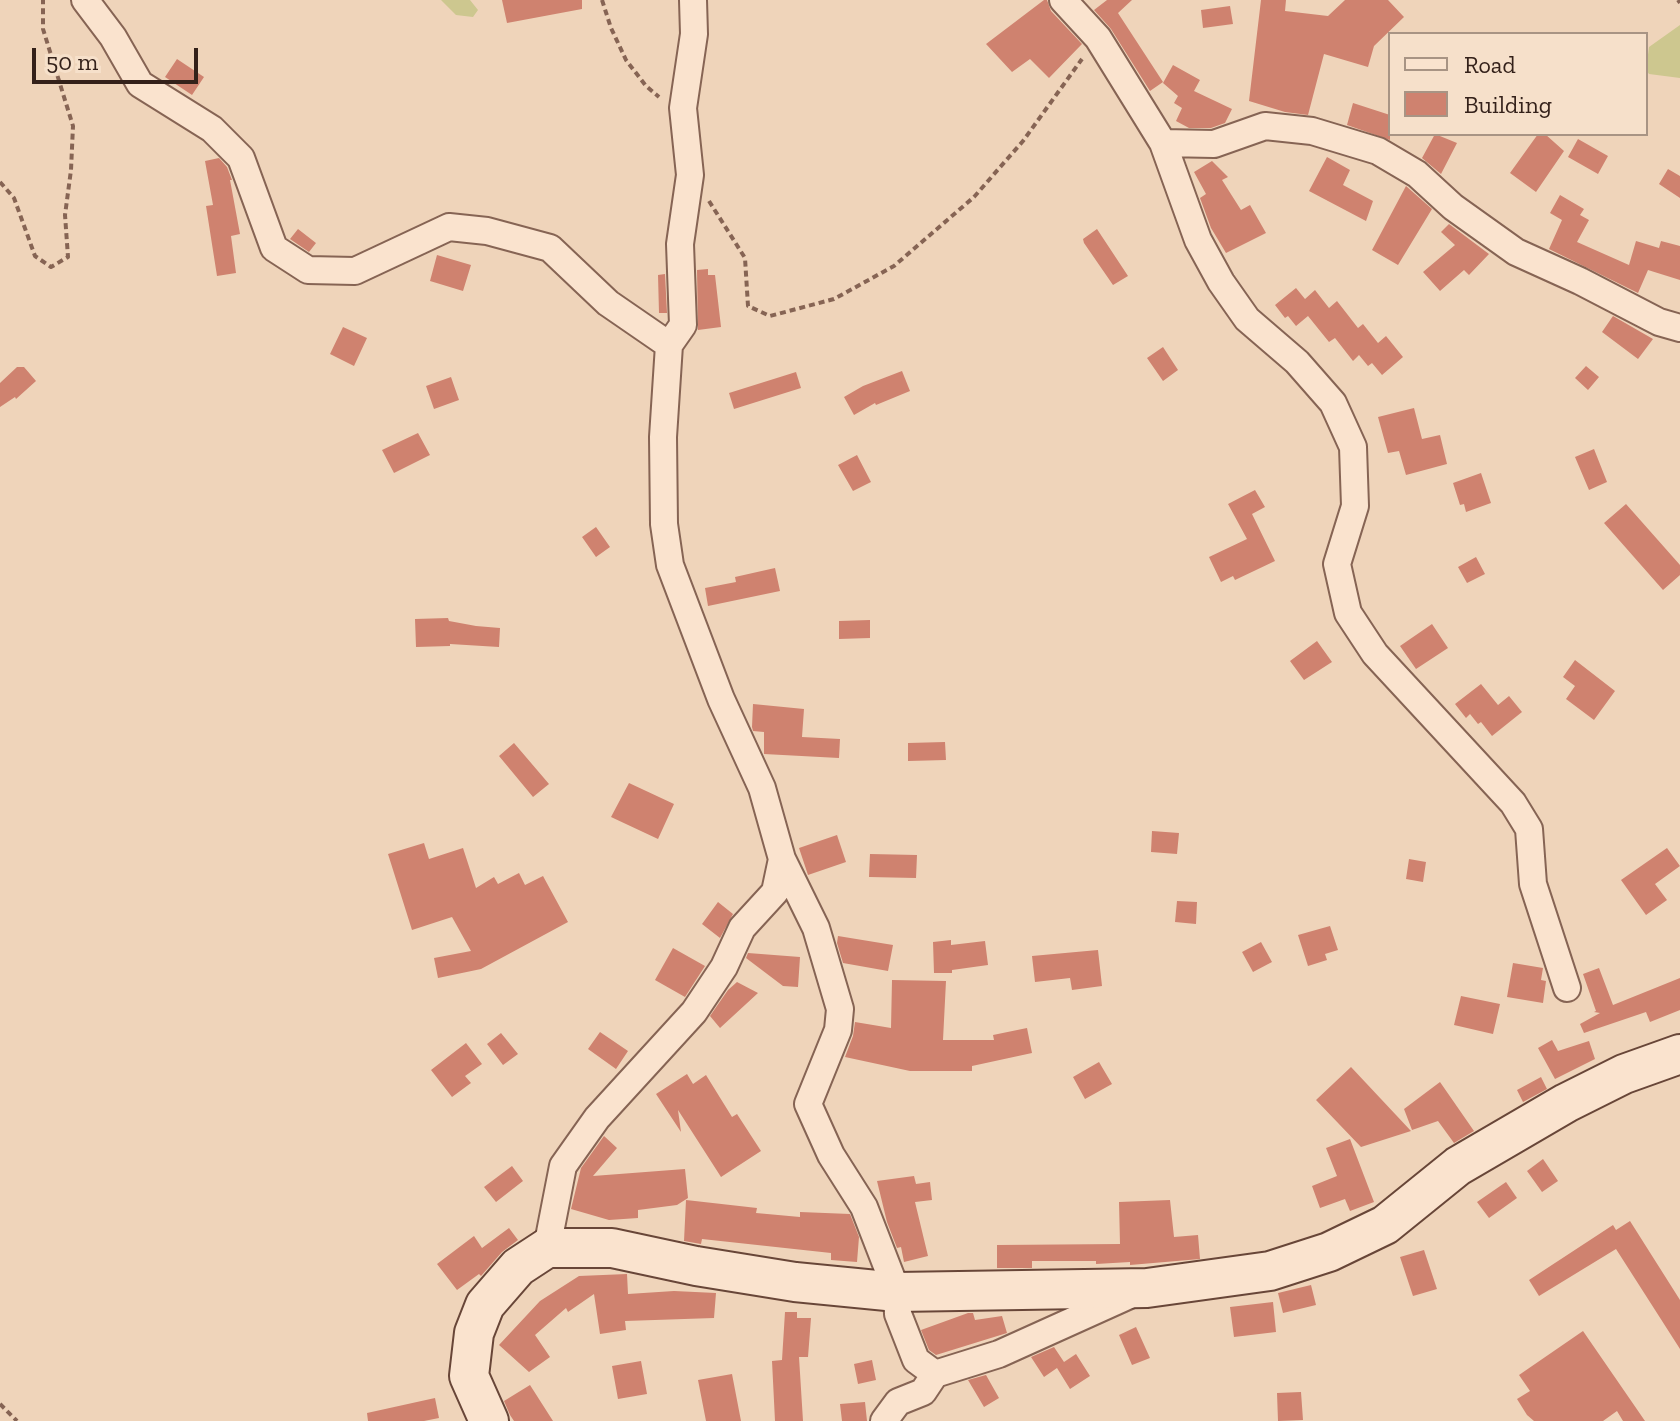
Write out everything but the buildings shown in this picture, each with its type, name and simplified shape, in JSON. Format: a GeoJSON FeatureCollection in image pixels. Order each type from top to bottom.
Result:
{"type":"FeatureCollection","features":[{"type":"Feature","properties":{"kind":"main road"},"geometry":{"type":"LineString","coordinates":[[489,1421],[469,1376],[474,1333],[485,1305],[518,1267],[547,1248],[612,1248],[795,1282],[897,1292],[1147,1288],[1270,1271],[1329,1252],[1385,1225],[1458,1166],[1566,1103],[1624,1074],[1680,1054]]}},
{"type":"Feature","properties":{"kind":"street"},"geometry":{"type":"LineString","coordinates":[[85,0],[113,37],[140,84],[212,129],[241,158],[274,248],[308,270],[355,271],[449,227],[487,231],[550,248],[608,303],[669,345]]}},
{"type":"Feature","properties":{"kind":"street"},"geometry":{"type":"LineString","coordinates":[[693,0],[694,34],[683,108],[690,175],[680,244],[683,325],[669,345],[663,451],[664,524],[670,565],[721,699],[762,788],[782,859],[816,928],[840,1009],[838,1030],[808,1104],[831,1155],[864,1207],[897,1292],[898,1314],[916,1360],[935,1374]]}},
{"type":"Feature","properties":{"kind":"street"},"geometry":{"type":"LineString","coordinates":[[1063,0],[1098,38],[1163,143],[1198,240],[1221,282],[1247,319],[1297,362],[1333,403],[1353,447],[1355,506],[1337,564],[1348,613],[1375,654],[1513,803],[1529,829],[1533,884],[1567,988]]}},
{"type":"Feature","properties":{"kind":"street"},"geometry":{"type":"LineString","coordinates":[[1163,143],[1214,144],[1265,126],[1312,131],[1378,151],[1417,174],[1453,207],[1516,252],[1659,322],[1680,328]]}},
{"type":"Feature","properties":{"kind":"street"},"geometry":{"type":"LineString","coordinates":[[547,1248],[563,1166],[597,1118],[694,1012],[724,967],[742,928],[775,892],[782,859]]}},
{"type":"Feature","properties":{"kind":"street"},"geometry":{"type":"LineString","coordinates":[[884,1421],[898,1402],[923,1392],[935,1374],[999,1354],[1147,1288]]}},
{"type":"Feature","properties":{"kind":"path"},"geometry":{"type":"LineString","coordinates":[[0,182],[14,198],[35,256],[51,267],[68,257],[65,215],[73,126],[43,29],[43,0]]}},
{"type":"Feature","properties":{"kind":"path"},"geometry":{"type":"LineString","coordinates":[[602,0],[626,60],[646,86],[666,103],[683,108]]}},
{"type":"Feature","properties":{"kind":"path"},"geometry":{"type":"LineString","coordinates":[[690,175],[721,217],[745,258],[748,306],[770,316],[834,299],[894,266],[974,197],[1023,141],[1098,38]]}},
{"type":"Feature","properties":{"kind":"path"},"geometry":{"type":"LineString","coordinates":[[0,1404],[17,1421]]}},
{"type":"Feature","properties":{"kind":"shaded area"},"geometry":{"type":"Polygon","coordinates":[[[441,0],[470,0],[478,10],[473,17],[456,15],[441,0]]]}},
{"type":"Feature","properties":{"kind":"shaded area"},"geometry":{"type":"Polygon","coordinates":[[[1680,25],[1680,78],[1649,74],[1649,47],[1680,25]]]}}]}
